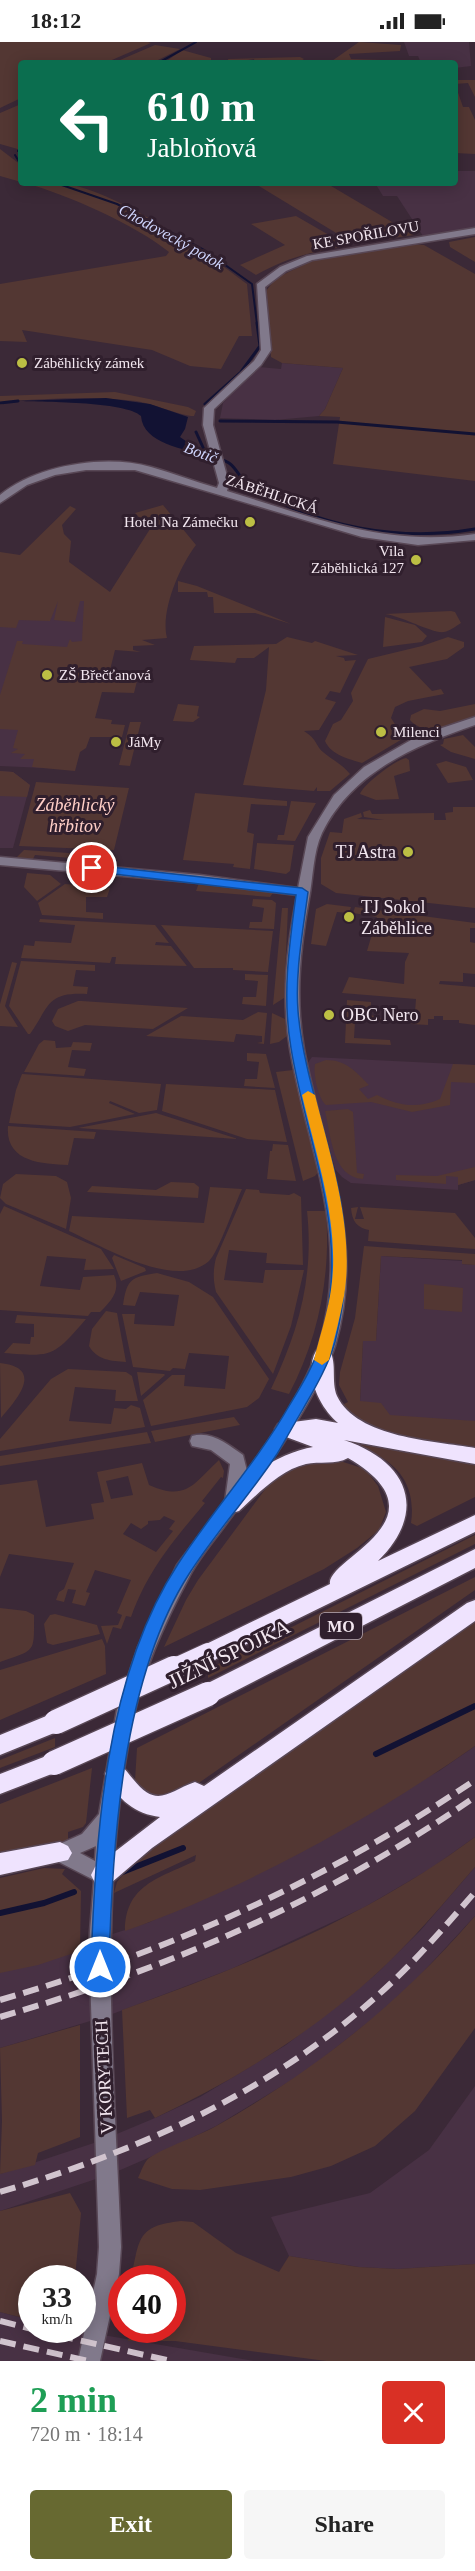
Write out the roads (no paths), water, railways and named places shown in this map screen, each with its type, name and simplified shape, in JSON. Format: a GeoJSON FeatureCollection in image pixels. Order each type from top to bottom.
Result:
{"type":"FeatureCollection","features":[{"type":"Feature","properties":{"kind":"highway"},"geometry":{"type":"LineString","coordinates":[[323,1356],[321,1378],[331,1403],[352,1423],[384,1439]]}},
{"type":"Feature","properties":{"kind":"highway"},"geometry":{"type":"LineString","coordinates":[[285,1429],[309,1426],[475,1456]]}},
{"type":"Feature","properties":{"kind":"highway"},"geometry":{"type":"LineString","coordinates":[[285,1429],[302,1437],[339,1446],[371,1462],[385,1474],[394,1490],[397,1505],[392,1528],[359,1564],[308,1604]]}},
{"type":"Feature","properties":{"kind":"highway"},"geometry":{"type":"LineString","coordinates":[[232,1505],[280,1465],[301,1456],[339,1454],[371,1462]]}},
{"type":"Feature","properties":{"kind":"highway","name":"JIŽNÍ SPOJKA"},"geometry":{"type":"LineString","coordinates":[[0,1745],[208,1653],[475,1523]]}},
{"type":"Feature","properties":{"kind":"highway","name":"JIŽNÍ SPOJKA"},"geometry":{"type":"LineString","coordinates":[[0,1784],[208,1694],[475,1558]]}},
{"type":"Feature","properties":{"kind":"highway"},"geometry":{"type":"LineString","coordinates":[[103,1875],[144,1841],[475,1609]]}},
{"type":"Feature","properties":{"kind":"highway"},"geometry":{"type":"LineString","coordinates":[[116,1774],[130,1796],[148,1806],[160,1807],[183,1800],[225,1772],[263,1757]]}},
{"type":"Feature","properties":{"kind":"highway"},"geometry":{"type":"LineString","coordinates":[[0,1864],[60,1853]]}},
{"type":"Feature","properties":{"kind":"street","name":"KE SPOŘILOVU"},"geometry":{"type":"LineString","coordinates":[[221,493],[224,483],[218,469],[216,452],[208,425],[209,408],[258,363],[266,350],[260,286],[295,263],[310,258],[475,231]]}},
{"type":"Feature","properties":{"kind":"street","name":"ZÁBĚHLICKÁ"},"geometry":{"type":"LineString","coordinates":[[0,500],[27,480],[82,469],[132,467],[319,524],[385,539],[428,543],[475,537]]}},
{"type":"Feature","properties":{"kind":"street","name":"V KORYTECH"},"geometry":{"type":"LineString","coordinates":[[89,2361],[108,2274],[110,2247],[100,2011],[103,1875],[108,1818],[133,1682],[164,1606],[183,1570],[285,1429],[323,1356],[337,1295],[339,1247],[331,1186],[297,1050],[292,1010],[292,972],[302,892],[314,837],[338,798],[368,770],[393,753],[422,739],[475,721]]}},
{"type":"Feature","properties":{"kind":"street"},"geometry":{"type":"LineString","coordinates":[[0,861],[200,879],[302,892]]}},
{"type":"Feature","properties":{"kind":"street"},"geometry":{"type":"LineString","coordinates":[[198,1441],[216,1445],[237,1460],[239,1468],[232,1505]]}},
{"type":"Feature","properties":{"kind":"street"},"geometry":{"type":"LineString","coordinates":[[60,1853],[89,1840],[108,1818]]}},
{"type":"Feature","properties":{"kind":"street"},"geometry":{"type":"LineString","coordinates":[[60,1853],[103,1875]]}},
{"type":"Feature","properties":{"kind":"water"},"geometry":{"type":"Polygon","coordinates":[[[106,398],[150,404],[188,417],[180,437],[206,455],[166,444],[149,433],[141,416],[118,407],[81,403],[14,401],[106,398]]]}},
{"type":"Feature","properties":{"kind":"waterway","name":"Chodovecký potok"},"geometry":{"type":"LineString","coordinates":[[163,60],[196,42]]}},
{"type":"Feature","properties":{"kind":"waterway","name":"Chodovecký potok"},"geometry":{"type":"LineString","coordinates":[[15,155],[18,160]]}},
{"type":"Feature","properties":{"kind":"waterway","name":"Chodovecký potok"},"geometry":{"type":"LineString","coordinates":[[65,186],[117,204],[204,250],[252,284],[257,324]]}},
{"type":"Feature","properties":{"kind":"waterway","name":"Chodovecký potok"},"geometry":{"type":"LineString","coordinates":[[205,404],[241,372],[260,346],[257,323]]}},
{"type":"Feature","properties":{"kind":"waterway","name":"Botič"},"geometry":{"type":"LineString","coordinates":[[0,403],[18,401]]}},
{"type":"Feature","properties":{"kind":"waterway"},"geometry":{"type":"LineString","coordinates":[[220,421],[337,422],[475,434]]}},
{"type":"Feature","properties":{"kind":"waterway","name":"Chodovecký potok"},"geometry":{"type":"LineString","coordinates":[[196,432],[206,454]]}},
{"type":"Feature","properties":{"kind":"waterway","name":"Botič"},"geometry":{"type":"LineString","coordinates":[[206,454],[229,463],[253,489],[305,513],[333,522],[389,532],[418,534],[475,529]]}},
{"type":"Feature","properties":{"kind":"waterway"},"geometry":{"type":"LineString","coordinates":[[376,1754],[475,1706]]}},
{"type":"Feature","properties":{"kind":"waterway"},"geometry":{"type":"LineString","coordinates":[[120,1873],[183,1848]]}},
{"type":"Feature","properties":{"kind":"waterway"},"geometry":{"type":"LineString","coordinates":[[0,1913],[44,1903],[74,1892]]}},
{"type":"Feature","properties":{"kind":"railway"},"geometry":{"type":"LineString","coordinates":[[0,2000],[127,1958],[246,1909],[361,1850],[475,1780]]}},
{"type":"Feature","properties":{"kind":"railway"},"geometry":{"type":"LineString","coordinates":[[0,2017],[128,1975],[247,1927],[361,1868],[475,1797]]}},
{"type":"Feature","properties":{"kind":"railway"},"geometry":{"type":"LineString","coordinates":[[0,2192],[106,2156],[157,2135],[255,2085],[302,2055],[347,2022],[389,1985],[475,1892]]}},
{"type":"Feature","properties":{"kind":"railway"},"geometry":{"type":"LineString","coordinates":[[0,2321],[18,2326]]}},
{"type":"Feature","properties":{"kind":"railway"},"geometry":{"type":"LineString","coordinates":[[0,2341],[88,2361]]}},
{"type":"Feature","properties":{"kind":"railway"},"geometry":{"type":"LineString","coordinates":[[91,2343],[171,2361]]}},
{"type":"Feature","properties":{"kind":"place","name":"Záběhlický zámek"},"geometry":{"type":"Point","coordinates":[22,363]}},
{"type":"Feature","properties":{"kind":"place","name":"Hotel Na Zámečku"},"geometry":{"type":"Point","coordinates":[250,522]}},
{"type":"Feature","properties":{"kind":"place","name":"Vila Záběhlická 127"},"geometry":{"type":"Point","coordinates":[416,560]}},
{"type":"Feature","properties":{"kind":"place","name":"ZŠ Břečťanová"},"geometry":{"type":"Point","coordinates":[47,675]}},
{"type":"Feature","properties":{"kind":"place","name":"Milenci"},"geometry":{"type":"Point","coordinates":[381,732]}},
{"type":"Feature","properties":{"kind":"place","name":"JáMy"},"geometry":{"type":"Point","coordinates":[116,742]}},
{"type":"Feature","properties":{"kind":"place","name":"TJ Astra"},"geometry":{"type":"Point","coordinates":[408,852]}},
{"type":"Feature","properties":{"kind":"place","name":"TJ Sokol Záběhlice"},"geometry":{"type":"Point","coordinates":[349,917]}},
{"type":"Feature","properties":{"kind":"place","name":"OBC Nero"},"geometry":{"type":"Point","coordinates":[329,1015]}},
{"type":"Feature","properties":{"kind":"park label","name":"Záběhlický hřbitov"},"geometry":{"type":"Point","coordinates":[75,816]}}]}
